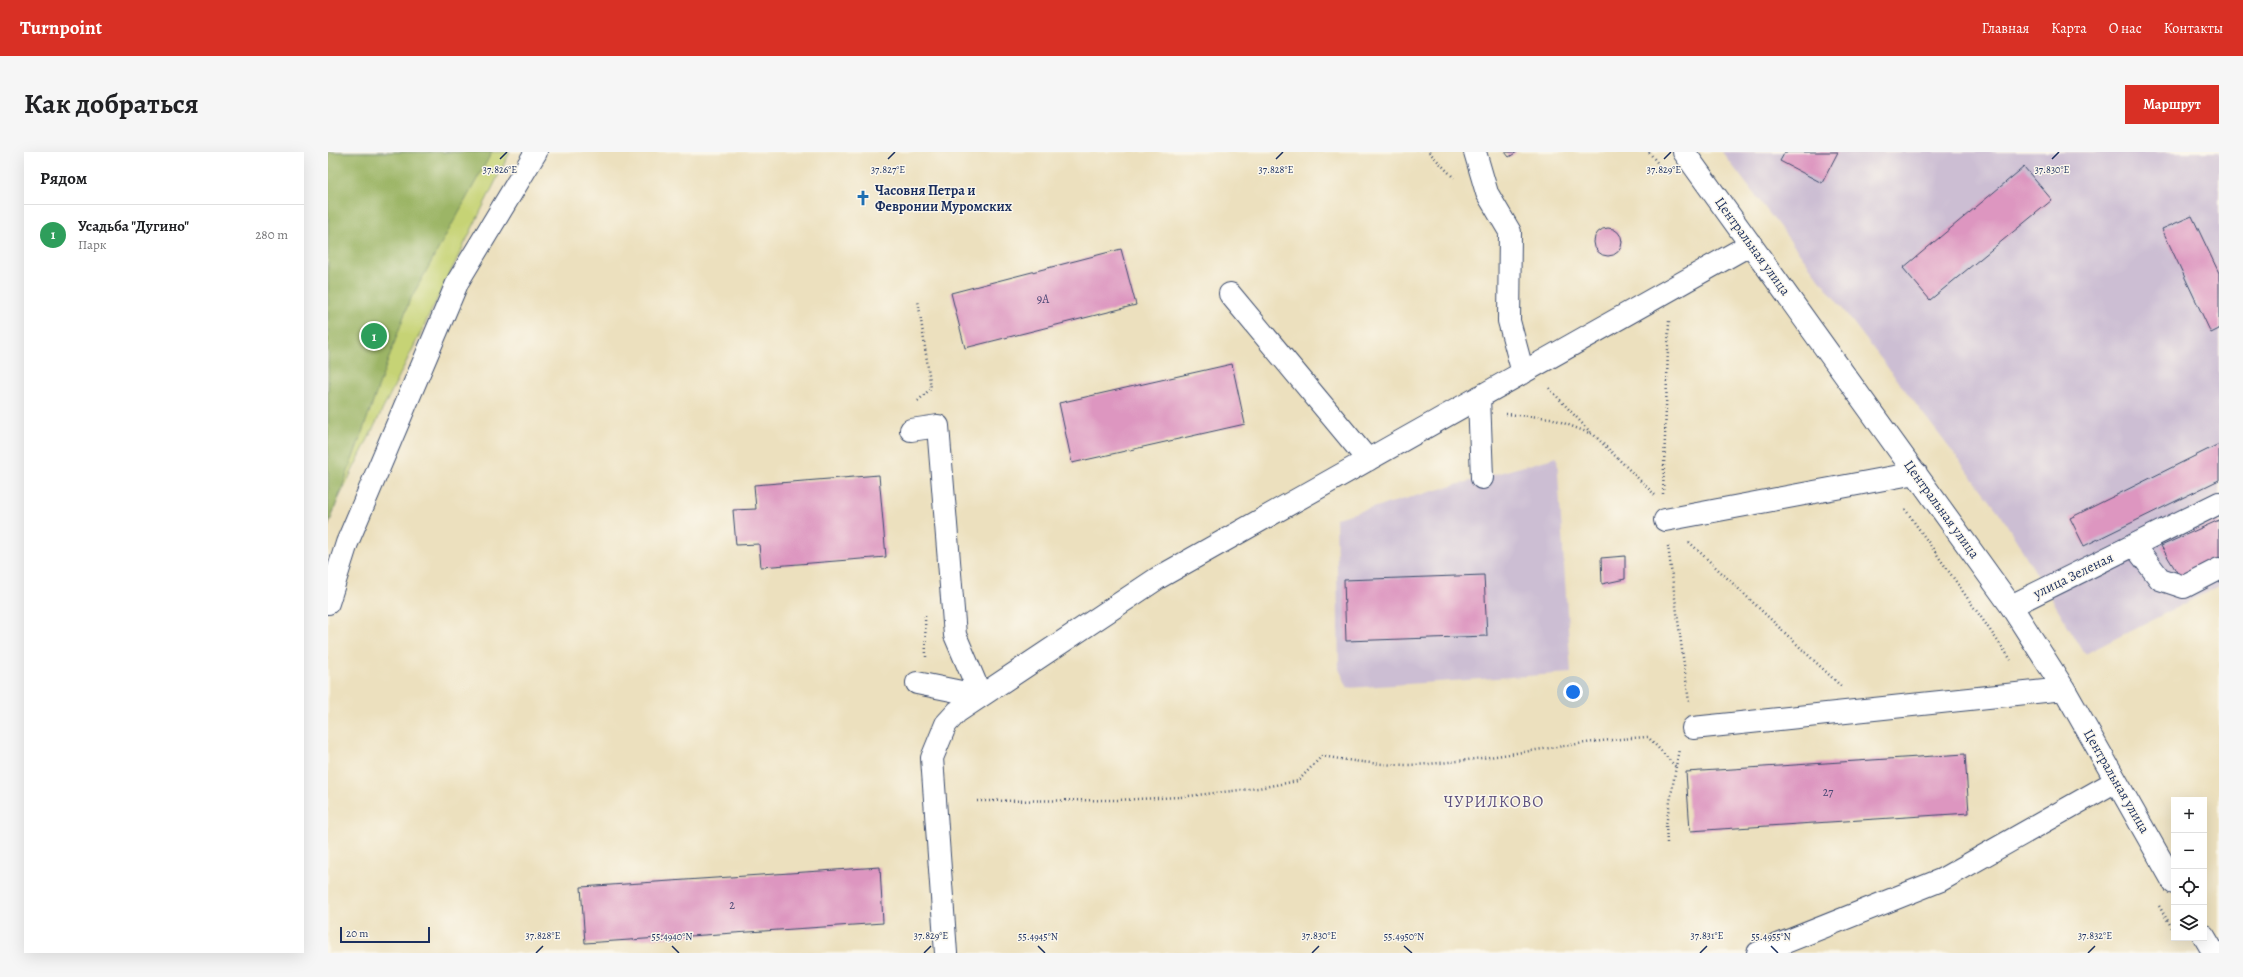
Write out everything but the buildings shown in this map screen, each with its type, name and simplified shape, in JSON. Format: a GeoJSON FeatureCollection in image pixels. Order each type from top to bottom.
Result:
{"type":"FeatureCollection","features":[{"type":"Feature","properties":{"kind":"street"},"geometry":{"type":"LineString","coordinates":[[328,603],[346,543],[458,281],[536,152]]}},
{"type":"Feature","properties":{"kind":"street"},"geometry":{"type":"LineString","coordinates":[[1475,152],[1487,193],[1510,232],[1509,321],[1523,373]]}},
{"type":"Feature","properties":{"kind":"street","name":"Центральная улица"},"geometry":{"type":"LineString","coordinates":[[1684,152],[1752,244],[2011,606],[2064,689],[2171,878]]}},
{"type":"Feature","properties":{"kind":"street"},"geometry":{"type":"LineString","coordinates":[[946,953],[932,758],[946,724],[957,712],[1158,578],[1368,460],[1479,404],[1523,373],[1752,244]]}},
{"type":"Feature","properties":{"kind":"street"},"geometry":{"type":"LineString","coordinates":[[1230,294],[1368,460]]}},
{"type":"Feature","properties":{"kind":"street"},"geometry":{"type":"LineString","coordinates":[[1479,404],[1482,478]]}},
{"type":"Feature","properties":{"kind":"street"},"geometry":{"type":"LineString","coordinates":[[911,430],[938,426],[955,635],[981,696]]}},
{"type":"Feature","properties":{"kind":"street"},"geometry":{"type":"LineString","coordinates":[[1664,511],[1916,473]]}},
{"type":"Feature","properties":{"kind":"street","name":"улица Зеленая"},"geometry":{"type":"LineString","coordinates":[[2011,606],[2219,503]]}},
{"type":"Feature","properties":{"kind":"street"},"geometry":{"type":"LineString","coordinates":[[2134,545],[2160,579],[2184,587],[2219,569]]}},
{"type":"Feature","properties":{"kind":"street"},"geometry":{"type":"LineString","coordinates":[[917,682],[981,696]]}},
{"type":"Feature","properties":{"kind":"street"},"geometry":{"type":"LineString","coordinates":[[1693,728],[2064,689]]}},
{"type":"Feature","properties":{"kind":"street"},"geometry":{"type":"LineString","coordinates":[[1758,953],[1941,880],[2116,781]]}},
{"type":"Feature","properties":{"kind":"street"},"geometry":{"type":"LineString","coordinates":[[2207,941],[2214,953]]}},
{"type":"Feature","properties":{"kind":"path"},"geometry":{"type":"LineString","coordinates":[[1667,843],[1666,825],[1681,739],[1693,728],[1664,511],[1669,319]]}},
{"type":"Feature","properties":{"kind":"path"},"geometry":{"type":"LineString","coordinates":[[1544,383],[1664,511],[1866,710]]}},
{"type":"Feature","properties":{"kind":"path"},"geometry":{"type":"LineString","coordinates":[[1479,404],[1551,418],[1594,435]]}},
{"type":"Feature","properties":{"kind":"path"},"geometry":{"type":"LineString","coordinates":[[977,800],[1116,800],[1180,797],[1258,788],[1298,781],[1322,756],[1368,764],[1427,764],[1608,739],[1648,737],[1676,768]]}},
{"type":"Feature","properties":{"kind":"shaded area"},"geometry":{"type":"Polygon","coordinates":[[[1722,152],[2219,152],[2219,586],[2085,654],[2001,515],[1722,152]]]}},
{"type":"Feature","properties":{"kind":"shaded area"},"geometry":{"type":"Polygon","coordinates":[[[1557,457],[1571,673],[1348,688],[1339,669],[1336,518],[1557,457]]]}},
{"type":"Feature","properties":{"kind":"green space"},"geometry":{"type":"Polygon","coordinates":[[[328,152],[510,152],[328,520],[328,152]]]}},
{"type":"Feature","properties":{"kind":"green space"},"geometry":{"type":"Polygon","coordinates":[[[328,152],[492,152],[409,302],[328,527],[328,152]]]}},
{"type":"Feature","properties":{"kind":"place","name":"Часовня Петра и Февронии Муромских"},"geometry":{"type":"Point","coordinates":[863,198]}},
{"type":"Feature","properties":{"kind":"place","name":"Усадьба \"Дугино\""},"geometry":{"type":"Point","coordinates":[374,336]}},
{"type":"Feature","properties":{"kind":"district","name":"ЧУРИЛКОВО"},"geometry":{"type":"Point","coordinates":[1494,801]}}]}
